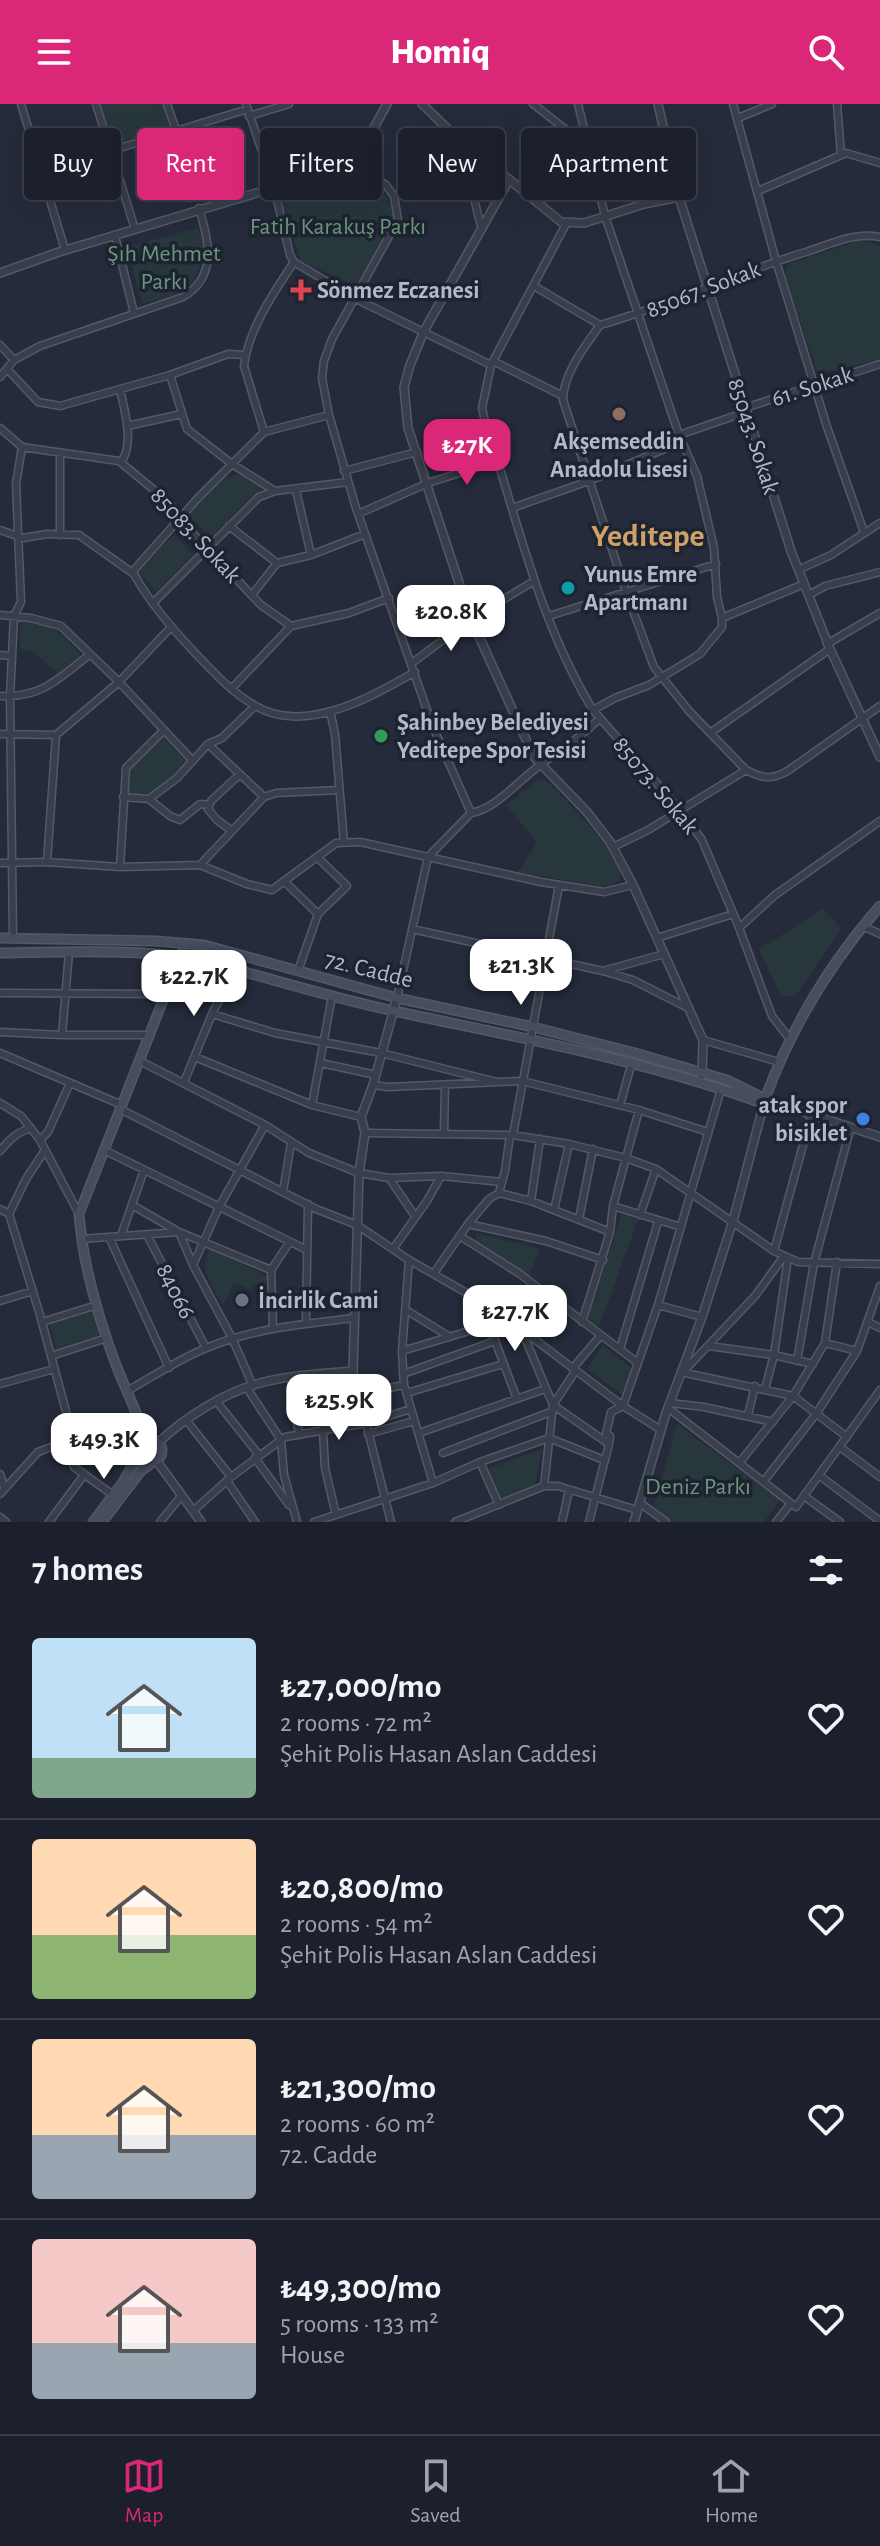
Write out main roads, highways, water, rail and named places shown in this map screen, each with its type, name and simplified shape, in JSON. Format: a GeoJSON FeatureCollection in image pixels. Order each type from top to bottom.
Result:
{"type":"FeatureCollection","features":[{"type":"Feature","properties":{"kind":"main road"},"geometry":{"type":"LineString","coordinates":[[0,953],[180,956],[332,996],[632,1062],[756,1101],[765,1099],[789,1038],[851,938],[880,906]]}},
{"type":"Feature","properties":{"kind":"main road","name":"72. Cadde"},"geometry":{"type":"LineString","coordinates":[[0,938],[204,945],[397,998],[635,1053],[727,1080],[765,1099]]}},
{"type":"Feature","properties":{"kind":"main road"},"geometry":{"type":"LineString","coordinates":[[93,1522],[137,1461],[145,1441],[97,1305],[81,1239],[79,1214],[185,943]]}},
{"type":"Feature","properties":{"kind":"main road"},"geometry":{"type":"LineString","coordinates":[[103,1522],[141,1471],[162,1453],[158,1443],[145,1441]]}},
{"type":"Feature","properties":{"kind":"main road"},"geometry":{"type":"LineString","coordinates":[[140,1452],[144,1460],[155,1461]]}},
{"type":"Feature","properties":{"kind":"place","name":"Sönmez Eczanesi"},"geometry":{"type":"Point","coordinates":[301,290]}},
{"type":"Feature","properties":{"kind":"place","name":"Akşemseddin Anadolu Lisesi"},"geometry":{"type":"Point","coordinates":[619,414]}},
{"type":"Feature","properties":{"kind":"place","name":"Yunus Emre Apartmanı"},"geometry":{"type":"Point","coordinates":[568,588]}},
{"type":"Feature","properties":{"kind":"place","name":"Şahinbey Belediyesi Yeditepe Spor Tesisi"},"geometry":{"type":"Point","coordinates":[381,736]}},
{"type":"Feature","properties":{"kind":"place","name":"atak spor bisiklet"},"geometry":{"type":"Point","coordinates":[863,1119]}},
{"type":"Feature","properties":{"kind":"place","name":"İncirlik Cami"},"geometry":{"type":"Point","coordinates":[242,1300]}},
{"type":"Feature","properties":{"kind":"district","name":"Yeditepe"},"geometry":{"type":"Point","coordinates":[648,535]}},
{"type":"Feature","properties":{"kind":"park label","name":"Fatih Karakuş Parkı"},"geometry":{"type":"Point","coordinates":[338,226]}},
{"type":"Feature","properties":{"kind":"park label","name":"Şıh Mehmet Parkı"},"geometry":{"type":"Point","coordinates":[164,267]}},
{"type":"Feature","properties":{"kind":"park label","name":"Deniz Parkı"},"geometry":{"type":"Point","coordinates":[698,1486]}}]}
